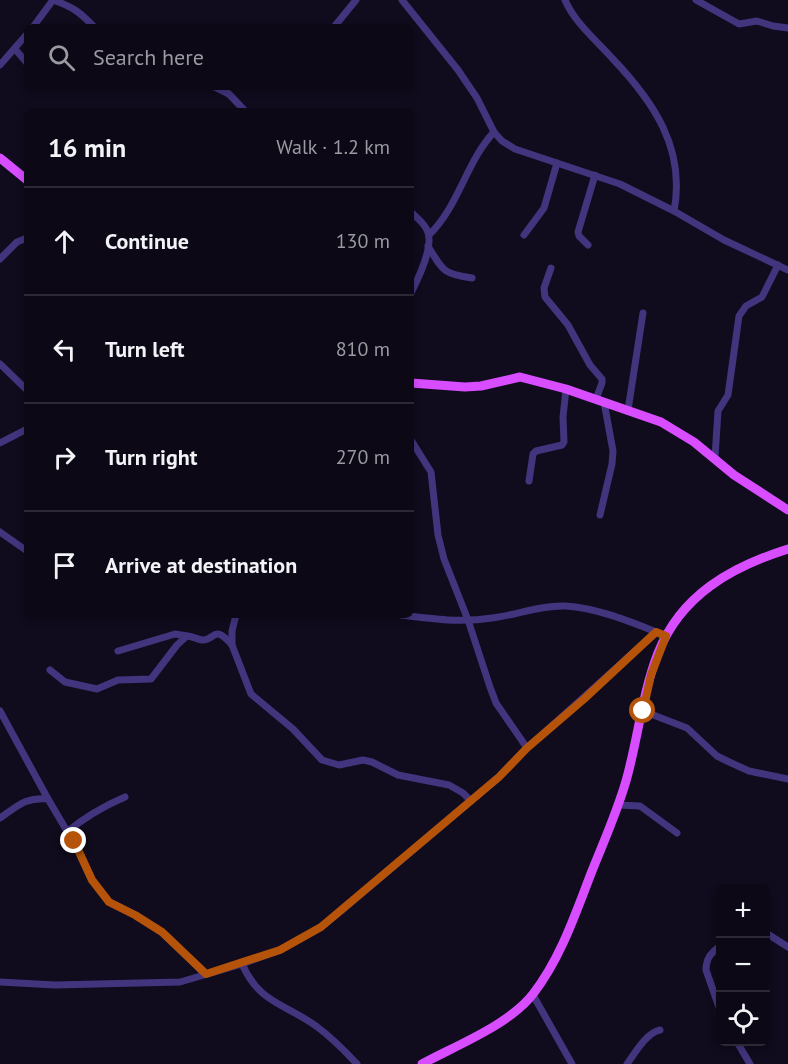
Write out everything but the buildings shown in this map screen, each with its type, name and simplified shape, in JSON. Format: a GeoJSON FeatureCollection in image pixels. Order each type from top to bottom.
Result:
{"type":"FeatureCollection","features":[{"type":"Feature","properties":{"kind":"main road"},"geometry":{"type":"LineString","coordinates":[[0,158],[24,178]]}},
{"type":"Feature","properties":{"kind":"main road"},"geometry":{"type":"LineString","coordinates":[[414,383],[465,387],[481,386],[520,377],[566,388],[661,422],[716,458],[734,475],[788,510]]}},
{"type":"Feature","properties":{"kind":"main road"},"geometry":{"type":"LineString","coordinates":[[422,1064],[506,1018],[532,995],[551,966],[566,935],[618,805],[651,675],[666,636],[692,601],[720,578],[751,562],[788,549]]}},
{"type":"Feature","properties":{"kind":"street"},"geometry":{"type":"LineString","coordinates":[[35,24],[53,0],[71,6],[91,24]]}},
{"type":"Feature","properties":{"kind":"street"},"geometry":{"type":"LineString","coordinates":[[336,24],[356,0]]}},
{"type":"Feature","properties":{"kind":"street"},"geometry":{"type":"LineString","coordinates":[[402,0],[458,70],[477,98],[494,132],[502,141],[515,149],[620,184],[674,211],[724,240],[788,270]]}},
{"type":"Feature","properties":{"kind":"street"},"geometry":{"type":"LineString","coordinates":[[565,0],[573,15],[642,92],[660,121],[677,168],[677,194],[674,211]]}},
{"type":"Feature","properties":{"kind":"street"},"geometry":{"type":"LineString","coordinates":[[696,0],[739,24],[757,21],[788,28]]}},
{"type":"Feature","properties":{"kind":"street"},"geometry":{"type":"LineString","coordinates":[[0,65],[24,38]]}},
{"type":"Feature","properties":{"kind":"street"},"geometry":{"type":"LineString","coordinates":[[15,49],[24,60]]}},
{"type":"Feature","properties":{"kind":"street"},"geometry":{"type":"LineString","coordinates":[[221,90],[229,94],[242,108]]}},
{"type":"Feature","properties":{"kind":"street"},"geometry":{"type":"LineString","coordinates":[[429,235],[439,226],[460,190],[478,151],[494,132]]}},
{"type":"Feature","properties":{"kind":"street"},"geometry":{"type":"LineString","coordinates":[[524,235],[544,208],[554,180],[557,163]]}},
{"type":"Feature","properties":{"kind":"street"},"geometry":{"type":"LineString","coordinates":[[588,245],[578,232],[595,175]]}},
{"type":"Feature","properties":{"kind":"street"},"geometry":{"type":"LineString","coordinates":[[414,215],[427,229],[429,235],[426,258],[414,286]]}},
{"type":"Feature","properties":{"kind":"street"},"geometry":{"type":"LineString","coordinates":[[0,259],[17,242],[24,239]]}},
{"type":"Feature","properties":{"kind":"street"},"geometry":{"type":"LineString","coordinates":[[428,246],[444,270],[459,277],[472,278]]}},
{"type":"Feature","properties":{"kind":"street"},"geometry":{"type":"LineString","coordinates":[[716,458],[718,411],[728,395],[739,316],[746,306],[762,297],[778,265]]}},
{"type":"Feature","properties":{"kind":"street"},"geometry":{"type":"LineString","coordinates":[[551,268],[543,288],[545,297],[564,319],[590,365],[602,379],[600,401],[613,451],[600,515]]}},
{"type":"Feature","properties":{"kind":"street"},"geometry":{"type":"LineString","coordinates":[[628,410],[643,313]]}},
{"type":"Feature","properties":{"kind":"street"},"geometry":{"type":"LineString","coordinates":[[0,364],[24,387]]}},
{"type":"Feature","properties":{"kind":"street"},"geometry":{"type":"LineString","coordinates":[[529,481],[533,454],[536,451],[562,445],[564,442],[563,417],[566,388]]}},
{"type":"Feature","properties":{"kind":"street"},"geometry":{"type":"LineString","coordinates":[[0,443],[24,431]]}},
{"type":"Feature","properties":{"kind":"street"},"geometry":{"type":"LineString","coordinates":[[414,445],[431,472],[440,544],[496,703],[527,748]]}},
{"type":"Feature","properties":{"kind":"street"},"geometry":{"type":"LineString","coordinates":[[0,532],[24,548]]}},
{"type":"Feature","properties":{"kind":"street"},"geometry":{"type":"LineString","coordinates":[[414,617],[452,621],[468,620],[564,606],[586,609],[634,622],[666,636]]}},
{"type":"Feature","properties":{"kind":"street"},"geometry":{"type":"LineString","coordinates":[[232,645],[235,618]]}},
{"type":"Feature","properties":{"kind":"street"},"geometry":{"type":"LineString","coordinates":[[0,982],[55,985],[180,982],[280,950],[321,927],[419,847],[499,777],[527,748],[656,632]]}},
{"type":"Feature","properties":{"kind":"street"},"geometry":{"type":"LineString","coordinates":[[118,651],[175,634],[201,640],[213,634],[219,634],[232,645],[251,694],[293,729],[322,760],[339,765],[363,760],[372,762],[398,775],[449,785],[471,801]]}},
{"type":"Feature","properties":{"kind":"street"},"geometry":{"type":"LineString","coordinates":[[50,670],[65,682],[92,689],[98,689],[118,680],[145,681],[155,676],[162,662],[182,638],[187,636]]}},
{"type":"Feature","properties":{"kind":"street"},"geometry":{"type":"LineString","coordinates":[[0,711],[77,848],[92,880],[109,902],[162,932],[206,974]]}},
{"type":"Feature","properties":{"kind":"street"},"geometry":{"type":"LineString","coordinates":[[643,711],[687,728],[717,756],[727,761],[749,771],[788,779]]}},
{"type":"Feature","properties":{"kind":"street"},"geometry":{"type":"LineString","coordinates":[[68,832],[83,819],[125,797]]}},
{"type":"Feature","properties":{"kind":"street"},"geometry":{"type":"LineString","coordinates":[[0,818],[25,801],[33,798],[48,799]]}},
{"type":"Feature","properties":{"kind":"street"},"geometry":{"type":"LineString","coordinates":[[618,805],[640,806],[677,833]]}},
{"type":"Feature","properties":{"kind":"street"},"geometry":{"type":"LineString","coordinates":[[770,936],[788,947]]}},
{"type":"Feature","properties":{"kind":"street"},"geometry":{"type":"LineString","coordinates":[[716,950],[706,963],[706,970],[716,999]]}},
{"type":"Feature","properties":{"kind":"street"},"geometry":{"type":"LineString","coordinates":[[242,964],[247,976],[263,995],[314,1024],[357,1064]]}},
{"type":"Feature","properties":{"kind":"street"},"geometry":{"type":"LineString","coordinates":[[532,995],[572,1064]]}},
{"type":"Feature","properties":{"kind":"street"},"geometry":{"type":"LineString","coordinates":[[627,1064],[649,1036],[654,1031],[660,1030]]}},
{"type":"Feature","properties":{"kind":"street"},"geometry":{"type":"LineString","coordinates":[[740,1046],[750,1064]]}},
{"type":"Feature","properties":{"kind":"route"},"geometry":{"type":"LineString","coordinates":[[74,841],[92,880],[109,902],[162,932],[206,974],[280,950],[321,927],[419,847],[499,777],[527,748],[656,632],[666,636],[651,675],[643,711]]}}]}
